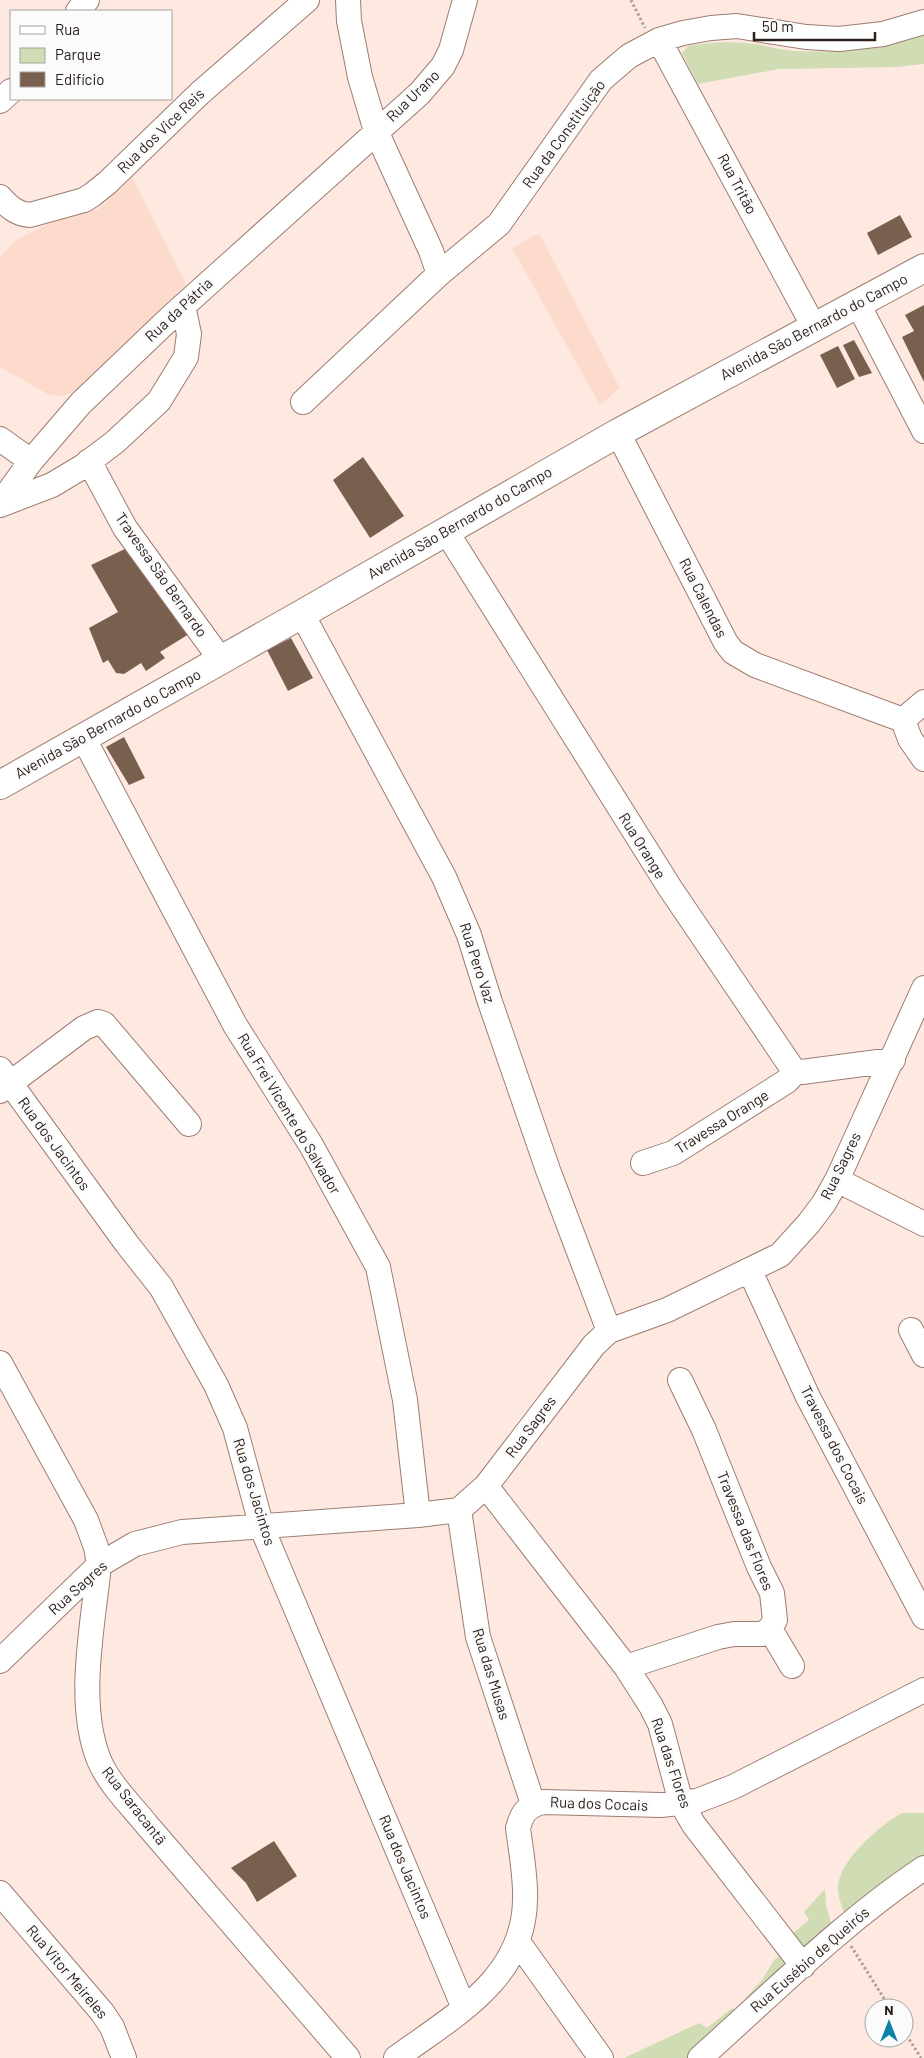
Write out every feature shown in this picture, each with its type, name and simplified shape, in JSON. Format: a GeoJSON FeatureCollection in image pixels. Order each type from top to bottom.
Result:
{"type":"FeatureCollection","features":[{"type":"Feature","properties":{"kind":"main road","name":"Avenida São Bernardo do Campo"},"geometry":{"type":"LineString","coordinates":[[0,785],[618,433],[924,268]]}},
{"type":"Feature","properties":{"kind":"street"},"geometry":{"type":"LineString","coordinates":[[79,10],[87,0]]}},
{"type":"Feature","properties":{"kind":"street","name":"Rua dos Vice Reis"},"geometry":{"type":"LineString","coordinates":[[0,197],[12,210],[21,215],[30,216],[84,200],[92,195],[107,183],[200,93],[307,0]]}},
{"type":"Feature","properties":{"kind":"street"},"geometry":{"type":"LineString","coordinates":[[348,0],[349,21],[360,76],[376,131],[432,251],[439,274]]}},
{"type":"Feature","properties":{"kind":"street","name":"Rua Urano"},"geometry":{"type":"LineString","coordinates":[[376,131],[420,93],[443,66],[451,50],[466,0]]}},
{"type":"Feature","properties":{"kind":"street","name":"Rua da Constituição"},"geometry":{"type":"LineString","coordinates":[[303,402],[439,274],[499,224],[601,80],[629,56],[657,42],[683,33],[737,26],[806,37],[839,39],[882,34],[924,22]]}},
{"type":"Feature","properties":{"kind":"street","name":"Rua Tritão"},"geometry":{"type":"LineString","coordinates":[[657,42],[814,327]]}},
{"type":"Feature","properties":{"kind":"street"},"geometry":{"type":"LineString","coordinates":[[0,101],[10,92]]}},
{"type":"Feature","properties":{"kind":"street","name":"Rua da Pátria"},"geometry":{"type":"LineString","coordinates":[[0,505],[31,461],[81,403],[183,306],[376,131]]}},
{"type":"Feature","properties":{"kind":"street"},"geometry":{"type":"LineString","coordinates":[[858,304],[924,431]]}},
{"type":"Feature","properties":{"kind":"street"},"geometry":{"type":"LineString","coordinates":[[0,505],[52,484],[89,462],[115,442],[159,401],[186,357],[189,334],[183,306]]}},
{"type":"Feature","properties":{"kind":"street","name":"Rua Calendas"},"geometry":{"type":"LineString","coordinates":[[618,433],[726,643],[733,652],[755,666],[904,720]]}},
{"type":"Feature","properties":{"kind":"street"},"geometry":{"type":"LineString","coordinates":[[0,439],[31,461]]}},
{"type":"Feature","properties":{"kind":"street","name":"Travessa São Bernardo"},"geometry":{"type":"LineString","coordinates":[[89,462],[125,528],[221,660]]}},
{"type":"Feature","properties":{"kind":"street","name":"Rua Orange"},"geometry":{"type":"LineString","coordinates":[[446,531],[670,888],[783,1056],[796,1071]]}},
{"type":"Feature","properties":{"kind":"street","name":"Rua Pero Vaz"},"geometry":{"type":"LineString","coordinates":[[302,614],[444,877],[466,926],[548,1170],[609,1331]]}},
{"type":"Feature","properties":{"kind":"street"},"geometry":{"type":"LineString","coordinates":[[924,702],[904,720],[910,739],[924,759]]}},
{"type":"Feature","properties":{"kind":"street","name":"Rua Frei Vicente do Salvador"},"geometry":{"type":"LineString","coordinates":[[83,737],[236,1025],[311,1145],[378,1267],[405,1400],[418,1515]]}},
{"type":"Feature","properties":{"kind":"street","name":"Rua Sagres"},"geometry":{"type":"LineString","coordinates":[[0,1661],[99,1565],[135,1544],[182,1532],[262,1528],[459,1510],[486,1486],[594,1345],[609,1331],[667,1310],[780,1255],[819,1210],[837,1180],[924,988]]}},
{"type":"Feature","properties":{"kind":"street"},"geometry":{"type":"LineString","coordinates":[[3,1081],[94,1022],[104,1024],[189,1124]]}},
{"type":"Feature","properties":{"kind":"street"},"geometry":{"type":"LineString","coordinates":[[796,1071],[893,1060]]}},
{"type":"Feature","properties":{"kind":"street","name":"Travessa Orange"},"geometry":{"type":"LineString","coordinates":[[643,1163],[673,1153],[709,1132],[787,1082],[796,1071]]}},
{"type":"Feature","properties":{"kind":"street","name":"Rua dos Jacintos"},"geometry":{"type":"LineString","coordinates":[[3,1081],[161,1286],[194,1342],[216,1385],[235,1428],[262,1528],[464,2008]]}},
{"type":"Feature","properties":{"kind":"street"},"geometry":{"type":"LineString","coordinates":[[837,1180],[924,1224]]}},
{"type":"Feature","properties":{"kind":"street","name":"Travessa dos Cocais"},"geometry":{"type":"LineString","coordinates":[[750,1271],[808,1397],[924,1617]]}},
{"type":"Feature","properties":{"kind":"street"},"geometry":{"type":"LineString","coordinates":[[911,1330],[924,1355]]}},
{"type":"Feature","properties":{"kind":"street","name":"Rua Saracantã"},"geometry":{"type":"LineString","coordinates":[[0,1363],[86,1520],[96,1547],[99,1565],[88,1710],[92,1736],[100,1761],[126,1798],[348,2058]]}},
{"type":"Feature","properties":{"kind":"street","name":"Travessa das Flores"},"geometry":{"type":"LineString","coordinates":[[680,1380],[704,1430],[759,1567],[772,1593],[775,1620],[770,1629]]}},
{"type":"Feature","properties":{"kind":"street","name":"Rua das Flores"},"geometry":{"type":"LineString","coordinates":[[486,1486],[626,1667],[660,1724],[681,1803],[694,1825],[803,1966]]}},
{"type":"Feature","properties":{"kind":"street","name":"Rua das Musas"},"geometry":{"type":"LineString","coordinates":[[459,1510],[478,1638],[533,1804]]}},
{"type":"Feature","properties":{"kind":"street"},"geometry":{"type":"LineString","coordinates":[[626,1667],[718,1637],[734,1634],[762,1634],[770,1629],[792,1666]]}},
{"type":"Feature","properties":{"kind":"street","name":"Rua dos Cocais"},"geometry":{"type":"LineString","coordinates":[[396,2058],[474,2001],[506,1967],[518,1942],[523,1926],[525,1900],[518,1828],[521,1817],[526,1809],[533,1804],[543,1802],[661,1805],[697,1801],[727,1790],[924,1690]]}},
{"type":"Feature","properties":{"kind":"street","name":"Rua Eusébio de Queirós"},"geometry":{"type":"LineString","coordinates":[[700,2058],[842,1930],[886,1894],[924,1868]]}},
{"type":"Feature","properties":{"kind":"street","name":"Rua Vitor Meireles"},"geometry":{"type":"LineString","coordinates":[[0,1893],[102,2012],[112,2027],[124,2058]]}},
{"type":"Feature","properties":{"kind":"street"},"geometry":{"type":"LineString","coordinates":[[518,1942],[601,2058]]}},
{"type":"Feature","properties":{"kind":"path"},"geometry":{"type":"LineString","coordinates":[[631,0],[657,42]]}},
{"type":"Feature","properties":{"kind":"path"},"geometry":{"type":"LineString","coordinates":[[842,1930],[884,1998]]}},
{"type":"Feature","properties":{"kind":"path"},"geometry":{"type":"LineString","coordinates":[[914,2047],[921,2058]]}},
{"type":"Feature","properties":{"kind":"shaded area"},"geometry":{"type":"Polygon","coordinates":[[[132,177],[186,284],[76,391],[63,396],[49,395],[0,367],[0,257],[16,240],[65,215],[99,209],[132,177]]]}},
{"type":"Feature","properties":{"kind":"shaded area"},"geometry":{"type":"Polygon","coordinates":[[[539,233],[620,388],[600,405],[512,248],[539,233]]]}},
{"type":"Feature","properties":{"kind":"green space"},"geometry":{"type":"Polygon","coordinates":[[[924,35],[924,64],[896,67],[779,69],[698,84],[682,53],[688,46],[723,42],[738,42],[795,51],[844,50],[892,43],[924,35]]]}},
{"type":"Feature","properties":{"kind":"green space"},"geometry":{"type":"Polygon","coordinates":[[[902,1813],[924,1813],[924,1858],[845,1915],[839,1898],[838,1888],[845,1867],[852,1856],[872,1835],[902,1813]]]}},
{"type":"Feature","properties":{"kind":"green space"},"geometry":{"type":"Polygon","coordinates":[[[825,1889],[826,1905],[832,1927],[811,1948],[804,1948],[792,1934],[809,1920],[804,1912],[825,1889]]]}},
{"type":"Feature","properties":{"kind":"green space"},"geometry":{"type":"Polygon","coordinates":[[[782,1954],[789,1969],[687,2058],[624,2058],[699,2023],[707,2028],[732,2008],[735,2010],[762,1980],[774,1960],[782,1954]]]}},
{"type":"Feature","properties":{"kind":"building"},"geometry":{"type":"Polygon","coordinates":[[[900,215],[912,237],[878,255],[867,233],[900,215]]]}},
{"type":"Feature","properties":{"kind":"building"},"geometry":{"type":"Polygon","coordinates":[[[924,305],[924,382],[902,337],[914,331],[905,315],[924,305]]]}},
{"type":"Feature","properties":{"kind":"building"},"geometry":{"type":"Polygon","coordinates":[[[854,340],[872,373],[859,377],[843,345],[854,340]]]}},
{"type":"Feature","properties":{"kind":"building"},"geometry":{"type":"Polygon","coordinates":[[[838,346],[855,379],[837,388],[820,355],[838,346]]]}},
{"type":"Feature","properties":{"kind":"building"},"geometry":{"type":"Polygon","coordinates":[[[363,457],[404,516],[370,538],[333,480],[363,457]]]}},
{"type":"Feature","properties":{"kind":"building"},"geometry":{"type":"Polygon","coordinates":[[[127,548],[189,634],[160,652],[165,658],[146,671],[141,663],[124,674],[116,673],[108,660],[103,663],[89,628],[118,612],[91,565],[127,548]]]}},
{"type":"Feature","properties":{"kind":"building"},"geometry":{"type":"Polygon","coordinates":[[[291,638],[313,678],[288,691],[267,650],[291,638]]]}},
{"type":"Feature","properties":{"kind":"building"},"geometry":{"type":"Polygon","coordinates":[[[124,737],[145,778],[129,785],[106,747],[124,737]]]}},
{"type":"Feature","properties":{"kind":"building"},"geometry":{"type":"Polygon","coordinates":[[[274,1841],[297,1876],[257,1902],[246,1883],[231,1868],[274,1841]]]}}]}
